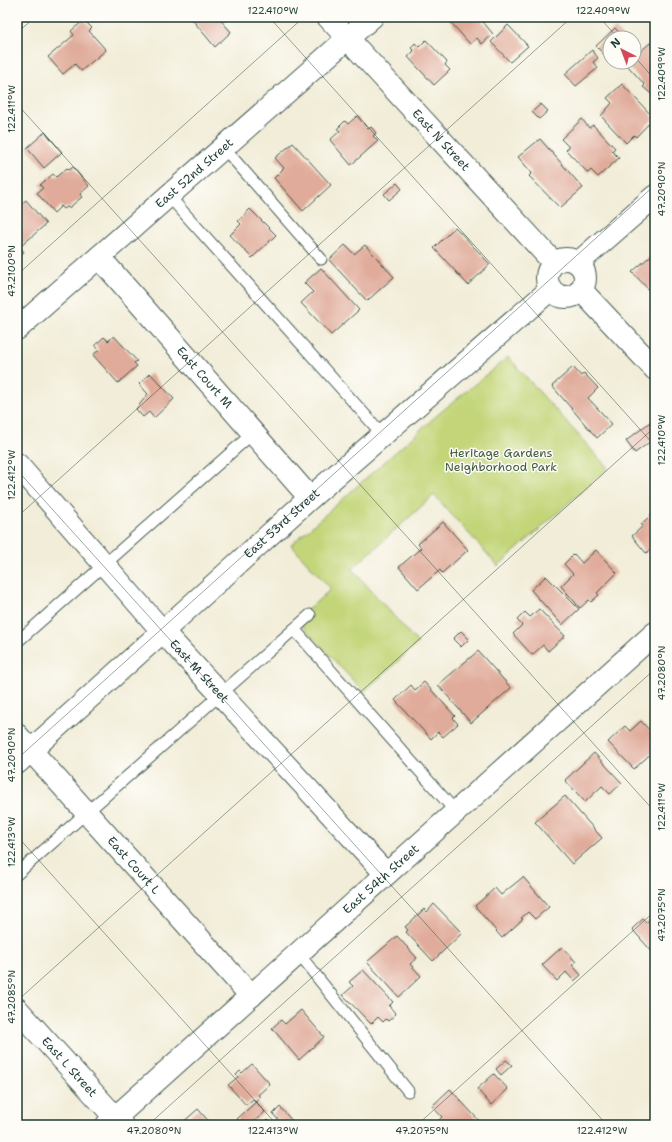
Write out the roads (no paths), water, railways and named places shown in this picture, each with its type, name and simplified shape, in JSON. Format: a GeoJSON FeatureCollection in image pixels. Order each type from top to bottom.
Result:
{"type":"FeatureCollection","features":[{"type":"Feature","properties":{"kind":"street","name":"East N Street"},"geometry":{"type":"LineString","coordinates":[[328,17],[554,263]]}},
{"type":"Feature","properties":{"kind":"street","name":"East 52nd Street"},"geometry":{"type":"LineString","coordinates":[[17,330],[372,17]]}},
{"type":"Feature","properties":{"kind":"street"},"geometry":{"type":"LineString","coordinates":[[578,263],[655,196]]}},
{"type":"Feature","properties":{"kind":"street","name":"East Court M"},"geometry":{"type":"LineString","coordinates":[[99,257],[310,498]]}},
{"type":"Feature","properties":{"kind":"street"},"geometry":{"type":"LineString","coordinates":[[566,259],[578,263],[584,273],[585,279],[581,290],[576,294],[565,297],[555,293],[548,284],[548,273],[554,263],[566,259]]}},
{"type":"Feature","properties":{"kind":"street","name":"East 53rd Street"},"geometry":{"type":"LineString","coordinates":[[22,750],[163,632],[310,498],[551,289]]}},
{"type":"Feature","properties":{"kind":"street"},"geometry":{"type":"LineString","coordinates":[[581,290],[655,369]]}},
{"type":"Feature","properties":{"kind":"street","name":"East M Street"},"geometry":{"type":"LineString","coordinates":[[17,464],[163,632],[386,874]]}},
{"type":"Feature","properties":{"kind":"street","name":"East 54th Street"},"geometry":{"type":"LineString","coordinates":[[115,1122],[298,953],[655,633]]}},
{"type":"Feature","properties":{"kind":"street","name":"East Court L"},"geometry":{"type":"LineString","coordinates":[[22,750],[86,813],[251,996]]}},
{"type":"Feature","properties":{"kind":"street","name":"East L Street"},"geometry":{"type":"LineString","coordinates":[[17,1009],[115,1122]]}},
{"type":"Feature","properties":{"kind":"lane"},"geometry":{"type":"LineString","coordinates":[[223,148],[321,259]]}},
{"type":"Feature","properties":{"kind":"lane"},"geometry":{"type":"LineString","coordinates":[[168,196],[383,435]]}},
{"type":"Feature","properties":{"kind":"lane"},"geometry":{"type":"LineString","coordinates":[[17,642],[253,433]]}},
{"type":"Feature","properties":{"kind":"lane"},"geometry":{"type":"LineString","coordinates":[[17,874],[310,615]]}},
{"type":"Feature","properties":{"kind":"lane"},"geometry":{"type":"LineString","coordinates":[[294,629],[456,812]]}},
{"type":"Feature","properties":{"kind":"lane"},"geometry":{"type":"LineString","coordinates":[[298,953],[408,1091]]}},
{"type":"Feature","properties":{"kind":"park label","name":"Heritage Gardens Neighborhood Park"},"geometry":{"type":"Point","coordinates":[501,460]}}]}
